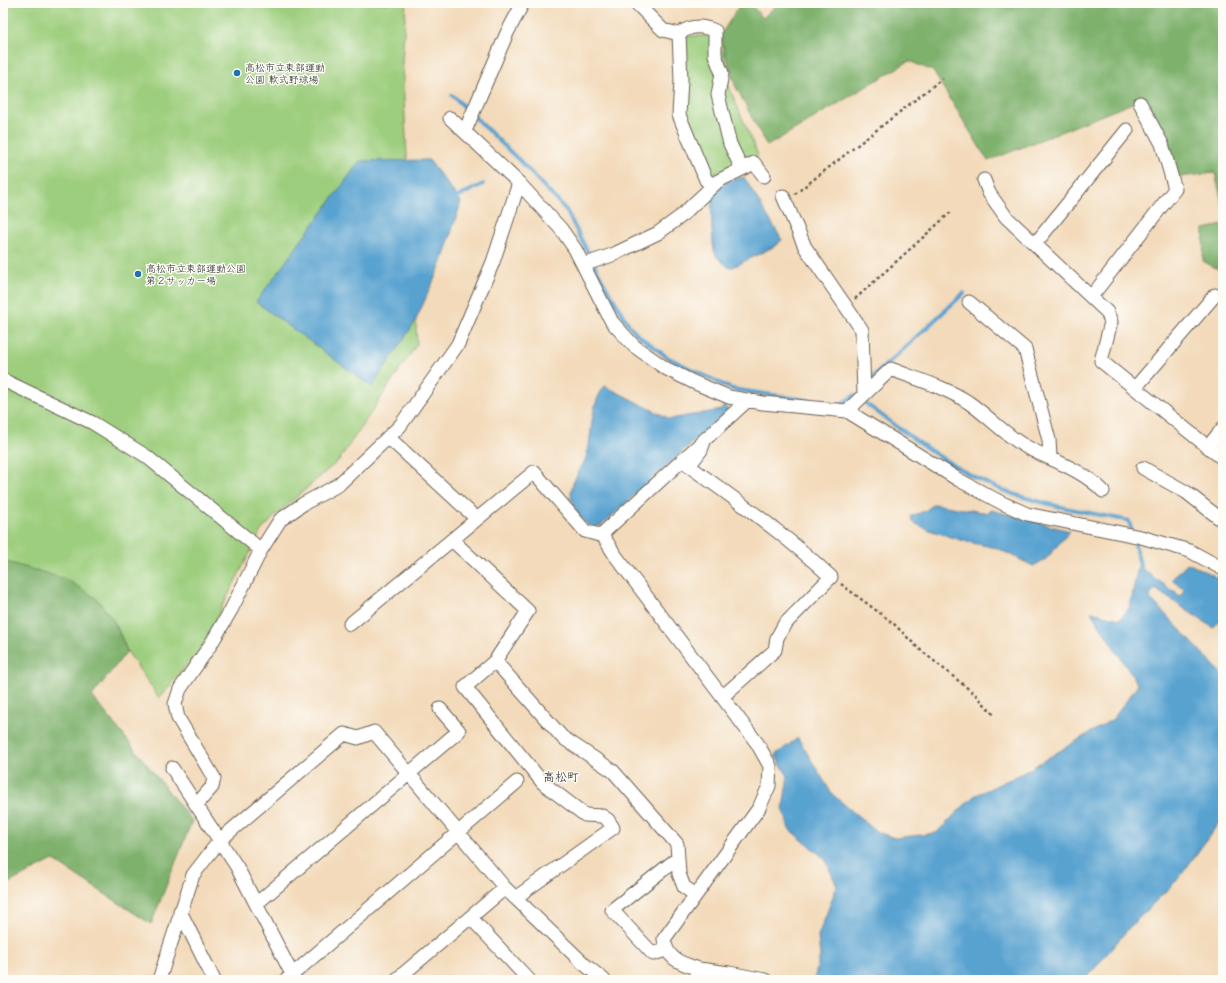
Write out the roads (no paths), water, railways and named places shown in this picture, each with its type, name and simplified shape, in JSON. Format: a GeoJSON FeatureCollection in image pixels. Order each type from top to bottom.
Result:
{"type":"FeatureCollection","features":[{"type":"Feature","properties":{"kind":"street"},"geometry":{"type":"LineString","coordinates":[[465,131],[507,33],[523,3]]}},
{"type":"Feature","properties":{"kind":"street"},"geometry":{"type":"LineString","coordinates":[[636,3],[662,30],[679,34]]}},
{"type":"Feature","properties":{"kind":"street"},"geometry":{"type":"LineString","coordinates":[[679,34],[687,28],[698,26],[715,30],[715,55],[722,73],[718,95],[730,144],[742,169]]}},
{"type":"Feature","properties":{"kind":"street"},"geometry":{"type":"LineString","coordinates":[[679,34],[681,80],[679,115],[706,180],[714,185]]}},
{"type":"Feature","properties":{"kind":"street"},"geometry":{"type":"LineString","coordinates":[[1092,298],[1175,189],[1162,144],[1140,103]]}},
{"type":"Feature","properties":{"kind":"street"},"geometry":{"type":"LineString","coordinates":[[450,118],[519,183],[561,229],[583,265],[612,322],[634,346],[665,368],[729,397],[847,411],[959,480],[1002,503],[1027,514],[1141,537],[1190,551],[1223,569]]}},
{"type":"Feature","properties":{"kind":"street"},"geometry":{"type":"LineString","coordinates":[[1035,244],[1127,130]]}},
{"type":"Feature","properties":{"kind":"street"},"geometry":{"type":"LineString","coordinates":[[583,265],[612,255],[658,233],[680,217],[714,185],[754,163],[764,176]]}},
{"type":"Feature","properties":{"kind":"street"},"geometry":{"type":"LineString","coordinates":[[984,180],[989,193],[1006,217],[1107,312],[1111,322],[1101,361],[1223,459]]}},
{"type":"Feature","properties":{"kind":"street"},"geometry":{"type":"LineString","coordinates":[[197,804],[212,787],[214,778],[178,718],[175,704],[180,689],[212,644],[231,610],[260,550],[280,520],[303,504],[338,485],[400,426],[427,390],[458,344],[493,262],[519,183]]}},
{"type":"Feature","properties":{"kind":"street"},"geometry":{"type":"LineString","coordinates":[[784,199],[805,247],[862,330],[864,395]]}},
{"type":"Feature","properties":{"kind":"street"},"geometry":{"type":"LineString","coordinates":[[1135,388],[1215,295]]}},
{"type":"Feature","properties":{"kind":"street"},"geometry":{"type":"LineString","coordinates":[[969,302],[1025,350],[1049,440],[1050,457]]}},
{"type":"Feature","properties":{"kind":"street"},"geometry":{"type":"LineString","coordinates":[[847,411],[891,369],[935,386],[967,401],[995,425],[1024,445],[1050,457],[1094,482],[1102,491]]}},
{"type":"Feature","properties":{"kind":"street"},"geometry":{"type":"LineString","coordinates":[[3,380],[93,423],[141,452],[176,478],[260,550]]}},
{"type":"Feature","properties":{"kind":"street"},"geometry":{"type":"LineString","coordinates":[[603,536],[604,532],[624,512],[748,400]]}},
{"type":"Feature","properties":{"kind":"street"},"geometry":{"type":"LineString","coordinates":[[1208,446],[1223,428]]}},
{"type":"Feature","properties":{"kind":"street"},"geometry":{"type":"LineString","coordinates":[[388,437],[477,519]]}},
{"type":"Feature","properties":{"kind":"street"},"geometry":{"type":"LineString","coordinates":[[705,439],[701,450],[689,466],[759,517],[811,558],[831,577],[784,625],[777,638],[775,650],[722,697]]}},
{"type":"Feature","properties":{"kind":"street"},"geometry":{"type":"LineString","coordinates":[[1143,468],[1186,492],[1223,521]]}},
{"type":"Feature","properties":{"kind":"street"},"geometry":{"type":"LineString","coordinates":[[350,624],[534,472],[585,531],[603,536],[757,743],[770,766],[769,786],[759,808],[664,939],[666,950],[697,975],[729,973],[764,980]]}},
{"type":"Feature","properties":{"kind":"street"},"geometry":{"type":"LineString","coordinates":[[452,540],[528,611],[495,661],[466,687],[543,784],[585,815],[602,816],[608,820],[613,828],[515,898]]}},
{"type":"Feature","properties":{"kind":"street"},"geometry":{"type":"LineString","coordinates":[[495,661],[562,737],[613,771],[677,844],[679,874],[684,887],[696,895]]}},
{"type":"Feature","properties":{"kind":"street"},"geometry":{"type":"LineString","coordinates":[[256,904],[410,775],[459,731],[440,708]]}},
{"type":"Feature","properties":{"kind":"street"},"geometry":{"type":"LineString","coordinates":[[159,980],[169,954],[180,911],[193,875],[220,840],[344,734],[358,738],[374,732],[515,898],[584,964],[604,980]]}},
{"type":"Feature","properties":{"kind":"street"},"geometry":{"type":"LineString","coordinates":[[172,768],[237,867],[291,978],[517,782]]}},
{"type":"Feature","properties":{"kind":"street"},"geometry":{"type":"LineString","coordinates":[[666,950],[653,954],[612,910],[678,858]]}},
{"type":"Feature","properties":{"kind":"street"},"geometry":{"type":"LineString","coordinates":[[396,980],[506,888]]}},
{"type":"Feature","properties":{"kind":"street"},"geometry":{"type":"LineString","coordinates":[[180,911],[214,980]]}},
{"type":"Feature","properties":{"kind":"street"},"geometry":{"type":"LineString","coordinates":[[470,918],[529,980]]}},
{"type":"Feature","properties":{"kind":"water"},"geometry":{"type":"Polygon","coordinates":[[[429,160],[461,202],[442,262],[415,322],[372,387],[256,302],[360,161],[429,160]]]}},
{"type":"Feature","properties":{"kind":"water"},"geometry":{"type":"Polygon","coordinates":[[[744,177],[782,240],[775,246],[733,267],[728,267],[716,256],[714,250],[712,199],[715,191],[722,185],[744,177]]]}},
{"type":"Feature","properties":{"kind":"water"},"geometry":{"type":"Polygon","coordinates":[[[605,386],[670,419],[721,410],[724,405],[728,410],[603,524],[593,527],[589,526],[579,516],[571,498],[571,490],[588,451],[596,403],[605,386]]]}},
{"type":"Feature","properties":{"kind":"water"},"geometry":{"type":"Polygon","coordinates":[[[934,504],[989,513],[991,510],[1070,531],[1046,559],[1033,566],[997,548],[967,542],[929,530],[912,522],[911,516],[925,511],[934,504]]]}},
{"type":"Feature","properties":{"kind":"water"},"geometry":{"type":"Polygon","coordinates":[[[1187,563],[1211,574],[1223,582],[1223,617],[1213,628],[1155,589],[1149,597],[1223,675],[1223,817],[1179,878],[1128,929],[1085,980],[814,980],[820,956],[818,936],[837,886],[825,859],[789,829],[783,808],[788,776],[775,755],[798,738],[832,794],[877,832],[895,838],[936,833],[974,796],[1023,773],[1113,719],[1138,685],[1091,612],[1120,619],[1130,607],[1138,566],[1180,596],[1184,590],[1172,579],[1187,563]]]}},
{"type":"Feature","properties":{"kind":"waterway"},"geometry":{"type":"LineString","coordinates":[[452,95],[521,162],[566,210],[605,285],[629,325],[638,335],[667,357],[732,389],[813,401]]}},
{"type":"Feature","properties":{"kind":"waterway"},"geometry":{"type":"LineString","coordinates":[[453,199],[483,184]]}},
{"type":"Feature","properties":{"kind":"waterway"},"geometry":{"type":"LineString","coordinates":[[873,377],[964,293]]}},
{"type":"Feature","properties":{"kind":"waterway"},"geometry":{"type":"LineString","coordinates":[[839,405],[855,395]]}},
{"type":"Feature","properties":{"kind":"waterway"},"geometry":{"type":"LineString","coordinates":[[861,400],[946,461],[964,472],[1002,490],[1065,508],[1129,521],[1142,573]]}},
{"type":"Feature","properties":{"kind":"place","name":"高松市立東部運動 公園 軟式野球場"},"geometry":{"type":"Point","coordinates":[237,73]}},
{"type":"Feature","properties":{"kind":"place","name":"高松市立東部運動公園 第２サッカー場"},"geometry":{"type":"Point","coordinates":[138,274]}},
{"type":"Feature","properties":{"kind":"district","name":"高松町"},"geometry":{"type":"Point","coordinates":[561,777]}}]}
